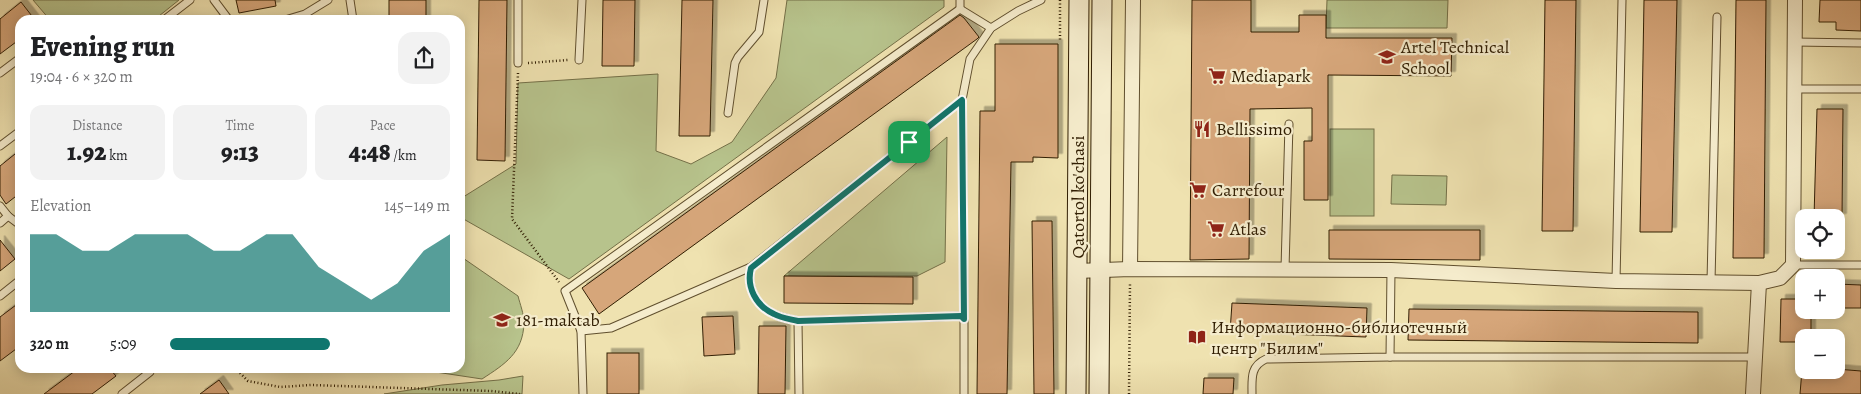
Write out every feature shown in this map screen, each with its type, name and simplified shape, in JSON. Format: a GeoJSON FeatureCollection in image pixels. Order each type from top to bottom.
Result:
{"type":"FeatureCollection","features":[{"type":"Feature","properties":{"kind":"main road","name":"Qatortol ko'chasi"},"geometry":{"type":"LineString","coordinates":[[1076,394],[1079,0]]}},
{"type":"Feature","properties":{"kind":"main road","name":"Qatortol ko'chasi"},"geometry":{"type":"LineString","coordinates":[[1099,394],[1102,0]]}},
{"type":"Feature","properties":{"kind":"street"},"geometry":{"type":"LineString","coordinates":[[1130,269],[1133,0]]}},
{"type":"Feature","properties":{"kind":"street"},"geometry":{"type":"LineString","coordinates":[[1077,271],[1130,269],[1391,270],[1616,281],[1759,283],[1780,278],[1793,265],[1795,0]]}},
{"type":"Feature","properties":{"kind":"street"},"geometry":{"type":"LineString","coordinates":[[1753,394],[1759,283]]}},
{"type":"Feature","properties":{"kind":"lane"},"geometry":{"type":"LineString","coordinates":[[170,15],[190,0]]}},
{"type":"Feature","properties":{"kind":"lane"},"geometry":{"type":"LineString","coordinates":[[214,0],[226,15]]}},
{"type":"Feature","properties":{"kind":"lane"},"geometry":{"type":"LineString","coordinates":[[308,15],[328,0]]}},
{"type":"Feature","properties":{"kind":"lane"},"geometry":{"type":"LineString","coordinates":[[350,0],[352,15]]}},
{"type":"Feature","properties":{"kind":"lane"},"geometry":{"type":"LineString","coordinates":[[518,0],[518,63]]}},
{"type":"Feature","properties":{"kind":"lane"},"geometry":{"type":"LineString","coordinates":[[579,60],[582,0]]}},
{"type":"Feature","properties":{"kind":"lane"},"geometry":{"type":"LineString","coordinates":[[728,113],[735,63],[760,32],[764,0]]}},
{"type":"Feature","properties":{"kind":"lane"},"geometry":{"type":"LineString","coordinates":[[960,0],[960,9]]}},
{"type":"Feature","properties":{"kind":"lane"},"geometry":{"type":"LineString","coordinates":[[964,394],[962,100],[970,59],[991,28],[1018,11],[1041,0]]}},
{"type":"Feature","properties":{"kind":"lane"},"geometry":{"type":"LineString","coordinates":[[1616,281],[1622,0]]}},
{"type":"Feature","properties":{"kind":"lane"},"geometry":{"type":"LineString","coordinates":[[960,9],[991,28]]}},
{"type":"Feature","properties":{"kind":"lane"},"geometry":{"type":"LineString","coordinates":[[583,394],[581,331],[565,291],[960,9]]}},
{"type":"Feature","properties":{"kind":"lane"},"geometry":{"type":"LineString","coordinates":[[1711,282],[1717,17]]}},
{"type":"Feature","properties":{"kind":"lane"},"geometry":{"type":"LineString","coordinates":[[1795,42],[1861,43]]}},
{"type":"Feature","properties":{"kind":"lane"},"geometry":{"type":"LineString","coordinates":[[0,73],[15,62]]}},
{"type":"Feature","properties":{"kind":"lane"},"geometry":{"type":"LineString","coordinates":[[1794,89],[1861,89]]}},
{"type":"Feature","properties":{"kind":"lane"},"geometry":{"type":"LineString","coordinates":[[581,331],[611,328],[751,268],[962,100]]}},
{"type":"Feature","properties":{"kind":"lane"},"geometry":{"type":"LineString","coordinates":[[1286,269],[1289,124]]}},
{"type":"Feature","properties":{"kind":"lane"},"geometry":{"type":"LineString","coordinates":[[0,146],[15,135]]}},
{"type":"Feature","properties":{"kind":"lane"},"geometry":{"type":"LineString","coordinates":[[0,206],[15,221]]}},
{"type":"Feature","properties":{"kind":"lane"},"geometry":{"type":"LineString","coordinates":[[0,223],[8,216]]}},
{"type":"Feature","properties":{"kind":"lane"},"geometry":{"type":"LineString","coordinates":[[1793,265],[1861,265]]}},
{"type":"Feature","properties":{"kind":"lane"},"geometry":{"type":"LineString","coordinates":[[751,268],[750,284],[759,302],[775,315],[798,321],[961,316],[964,319]]}},
{"type":"Feature","properties":{"kind":"lane"},"geometry":{"type":"LineString","coordinates":[[1390,357],[1391,270]]}},
{"type":"Feature","properties":{"kind":"lane"},"geometry":{"type":"LineString","coordinates":[[0,296],[15,284]]}},
{"type":"Feature","properties":{"kind":"lane"},"geometry":{"type":"LineString","coordinates":[[798,321],[799,394]]}},
{"type":"Feature","properties":{"kind":"lane"},"geometry":{"type":"LineString","coordinates":[[1252,394],[1252,374],[1254,369],[1257,364],[1266,359],[1755,357]]}},
{"type":"Feature","properties":{"kind":"lane"},"geometry":{"type":"LineString","coordinates":[[122,394],[149,373]]}},
{"type":"Feature","properties":{"kind":"path"},"geometry":{"type":"LineString","coordinates":[[565,291],[512,219],[518,63],[579,60]]}},
{"type":"Feature","properties":{"kind":"path"},"geometry":{"type":"LineString","coordinates":[[1129,394],[1130,269]]}},
{"type":"Feature","properties":{"kind":"path"},"geometry":{"type":"LineString","coordinates":[[240,373],[248,381],[280,387],[311,385],[492,391],[520,394]]}},
{"type":"Feature","properties":{"kind":"green space"},"geometry":{"type":"Polygon","coordinates":[[[33,0],[179,0],[160,15],[46,15],[33,0]]]}},
{"type":"Feature","properties":{"kind":"green space"},"geometry":{"type":"Polygon","coordinates":[[[787,0],[944,0],[944,7],[569,279],[465,220],[465,196],[516,164],[518,83],[658,74],[656,151],[691,164],[732,142],[776,78],[787,0]]]}},
{"type":"Feature","properties":{"kind":"green space"},"geometry":{"type":"Polygon","coordinates":[[[1327,0],[1448,0],[1447,28],[1326,28],[1327,0]]]}},
{"type":"Feature","properties":{"kind":"green space"},"geometry":{"type":"Polygon","coordinates":[[[1330,129],[1374,129],[1374,216],[1330,216],[1330,129]]]}},
{"type":"Feature","properties":{"kind":"green space"},"geometry":{"type":"Polygon","coordinates":[[[947,137],[945,262],[917,276],[784,276],[947,137]]]}},
{"type":"Feature","properties":{"kind":"green space"},"geometry":{"type":"Polygon","coordinates":[[[1392,175],[1447,176],[1446,205],[1391,204],[1392,175]]]}},
{"type":"Feature","properties":{"kind":"green space"},"geometry":{"type":"Polygon","coordinates":[[[465,259],[518,296],[524,323],[520,342],[511,357],[482,379],[442,373],[465,373],[465,259]]]}},
{"type":"Feature","properties":{"kind":"green space"},"geometry":{"type":"Polygon","coordinates":[[[523,376],[522,394],[384,394],[442,385],[523,376]]]}},
{"type":"Feature","properties":{"kind":"building"},"geometry":{"type":"Polygon","coordinates":[[[236,0],[275,0],[276,6],[239,13],[236,0]]]}},
{"type":"Feature","properties":{"kind":"building"},"geometry":{"type":"Polygon","coordinates":[[[389,0],[426,0],[426,15],[389,15],[389,0]]]}},
{"type":"Feature","properties":{"kind":"building"},"geometry":{"type":"Polygon","coordinates":[[[479,0],[507,0],[505,161],[477,160],[479,0]]]}},
{"type":"Feature","properties":{"kind":"building"},"geometry":{"type":"Polygon","coordinates":[[[603,0],[635,0],[634,66],[602,66],[603,0]]]}},
{"type":"Feature","properties":{"kind":"building"},"geometry":{"type":"Polygon","coordinates":[[[682,0],[713,0],[710,136],[679,136],[682,0]]]}},
{"type":"Feature","properties":{"kind":"building"},"geometry":{"type":"Polygon","coordinates":[[[1192,0],[1251,0],[1251,32],[1299,32],[1299,15],[1326,15],[1326,38],[1452,38],[1451,76],[1328,75],[1328,200],[1304,200],[1304,141],[1312,141],[1312,108],[1250,109],[1249,259],[1190,260],[1192,0]]]}},
{"type":"Feature","properties":{"kind":"building"},"geometry":{"type":"Polygon","coordinates":[[[1545,0],[1576,0],[1573,231],[1542,231],[1545,0]]]}},
{"type":"Feature","properties":{"kind":"building"},"geometry":{"type":"Polygon","coordinates":[[[1644,0],[1677,0],[1672,232],[1640,232],[1644,0]]]}},
{"type":"Feature","properties":{"kind":"building"},"geometry":{"type":"Polygon","coordinates":[[[1736,0],[1766,0],[1764,258],[1733,258],[1736,0]]]}},
{"type":"Feature","properties":{"kind":"building"},"geometry":{"type":"Polygon","coordinates":[[[1820,0],[1861,0],[1861,31],[1836,30],[1836,22],[1819,22],[1820,0]]]}},
{"type":"Feature","properties":{"kind":"building"},"geometry":{"type":"Polygon","coordinates":[[[21,2],[31,15],[15,15],[15,43],[0,54],[0,19],[21,2]]]}},
{"type":"Feature","properties":{"kind":"building"},"geometry":{"type":"Polygon","coordinates":[[[960,15],[979,37],[977,39],[599,314],[582,288],[960,15]]]}},
{"type":"Feature","properties":{"kind":"building"},"geometry":{"type":"Polygon","coordinates":[[[995,44],[1058,44],[1058,158],[1033,157],[1033,162],[1011,162],[1007,394],[977,394],[980,111],[995,111],[995,44]]]}},
{"type":"Feature","properties":{"kind":"building"},"geometry":{"type":"Polygon","coordinates":[[[1817,109],[1843,109],[1842,209],[1814,209],[1817,109]]]}},
{"type":"Feature","properties":{"kind":"building"},"geometry":{"type":"Polygon","coordinates":[[[15,154],[15,197],[6,204],[0,195],[0,166],[15,154]]]}},
{"type":"Feature","properties":{"kind":"building"},"geometry":{"type":"Polygon","coordinates":[[[1032,221],[1052,221],[1054,394],[1034,394],[1032,221]]]}},
{"type":"Feature","properties":{"kind":"building"},"geometry":{"type":"Polygon","coordinates":[[[1329,230],[1480,230],[1480,260],[1329,259],[1329,230]]]}},
{"type":"Feature","properties":{"kind":"building"},"geometry":{"type":"Polygon","coordinates":[[[0,240],[15,259],[0,271],[0,240]]]}},
{"type":"Feature","properties":{"kind":"building"},"geometry":{"type":"Polygon","coordinates":[[[784,276],[913,277],[913,304],[784,303],[784,276]]]}},
{"type":"Feature","properties":{"kind":"building"},"geometry":{"type":"Polygon","coordinates":[[[1845,284],[1861,285],[1861,308],[1845,308],[1845,284]]]}},
{"type":"Feature","properties":{"kind":"building"},"geometry":{"type":"Polygon","coordinates":[[[1781,299],[1795,299],[1795,319],[1811,319],[1811,329],[1795,329],[1795,342],[1780,342],[1781,299]]]}},
{"type":"Feature","properties":{"kind":"building"},"geometry":{"type":"Polygon","coordinates":[[[1232,303],[1367,308],[1366,337],[1230,332],[1232,303]]]}},
{"type":"Feature","properties":{"kind":"building"},"geometry":{"type":"Polygon","coordinates":[[[15,306],[15,350],[0,361],[0,317],[15,306]]]}},
{"type":"Feature","properties":{"kind":"building"},"geometry":{"type":"Polygon","coordinates":[[[1409,309],[1698,312],[1698,343],[1408,340],[1409,309]]]}},
{"type":"Feature","properties":{"kind":"building"},"geometry":{"type":"Polygon","coordinates":[[[733,316],[735,354],[704,356],[702,317],[733,316]]]}},
{"type":"Feature","properties":{"kind":"building"},"geometry":{"type":"Polygon","coordinates":[[[759,326],[786,326],[785,394],[758,394],[759,326]]]}},
{"type":"Feature","properties":{"kind":"building"},"geometry":{"type":"Polygon","coordinates":[[[607,353],[639,353],[639,394],[607,394],[607,353]]]}},
{"type":"Feature","properties":{"kind":"building"},"geometry":{"type":"Polygon","coordinates":[[[1845,370],[1861,371],[1861,394],[1800,394],[1801,379],[1845,379],[1845,370]]]}},
{"type":"Feature","properties":{"kind":"building"},"geometry":{"type":"Polygon","coordinates":[[[72,373],[113,373],[116,376],[92,394],[44,394],[72,373]]]}},
{"type":"Feature","properties":{"kind":"building"},"geometry":{"type":"Polygon","coordinates":[[[1204,378],[1234,378],[1233,394],[1203,394],[1204,378]]]}},
{"type":"Feature","properties":{"kind":"building"},"geometry":{"type":"Polygon","coordinates":[[[219,380],[229,394],[200,394],[219,380]]]}},
{"type":"Feature","properties":{"kind":"place","name":"Artel Technical School"},"geometry":{"type":"Point","coordinates":[1387,57]}},
{"type":"Feature","properties":{"kind":"place","name":"Mediapark"},"geometry":{"type":"Point","coordinates":[1217,76]}},
{"type":"Feature","properties":{"kind":"place","name":"Bellissimo"},"geometry":{"type":"Point","coordinates":[1202,129]}},
{"type":"Feature","properties":{"kind":"place","name":"Carrefour"},"geometry":{"type":"Point","coordinates":[1198,190]}},
{"type":"Feature","properties":{"kind":"place","name":"Atlas"},"geometry":{"type":"Point","coordinates":[1216,229]}},
{"type":"Feature","properties":{"kind":"place","name":"181-maktab"},"geometry":{"type":"Point","coordinates":[502,320]}},
{"type":"Feature","properties":{"kind":"place","name":"Информационно-библиотечный центр \"Билим\""},"geometry":{"type":"Point","coordinates":[1197,337]}},
{"type":"Feature","properties":{"kind":"route"},"geometry":{"type":"LineString","coordinates":[[962,100],[964,319],[961,316],[798,321],[775,315],[765,308],[755,297],[751,289],[751,268],[909,142],[962,100]]}}]}
